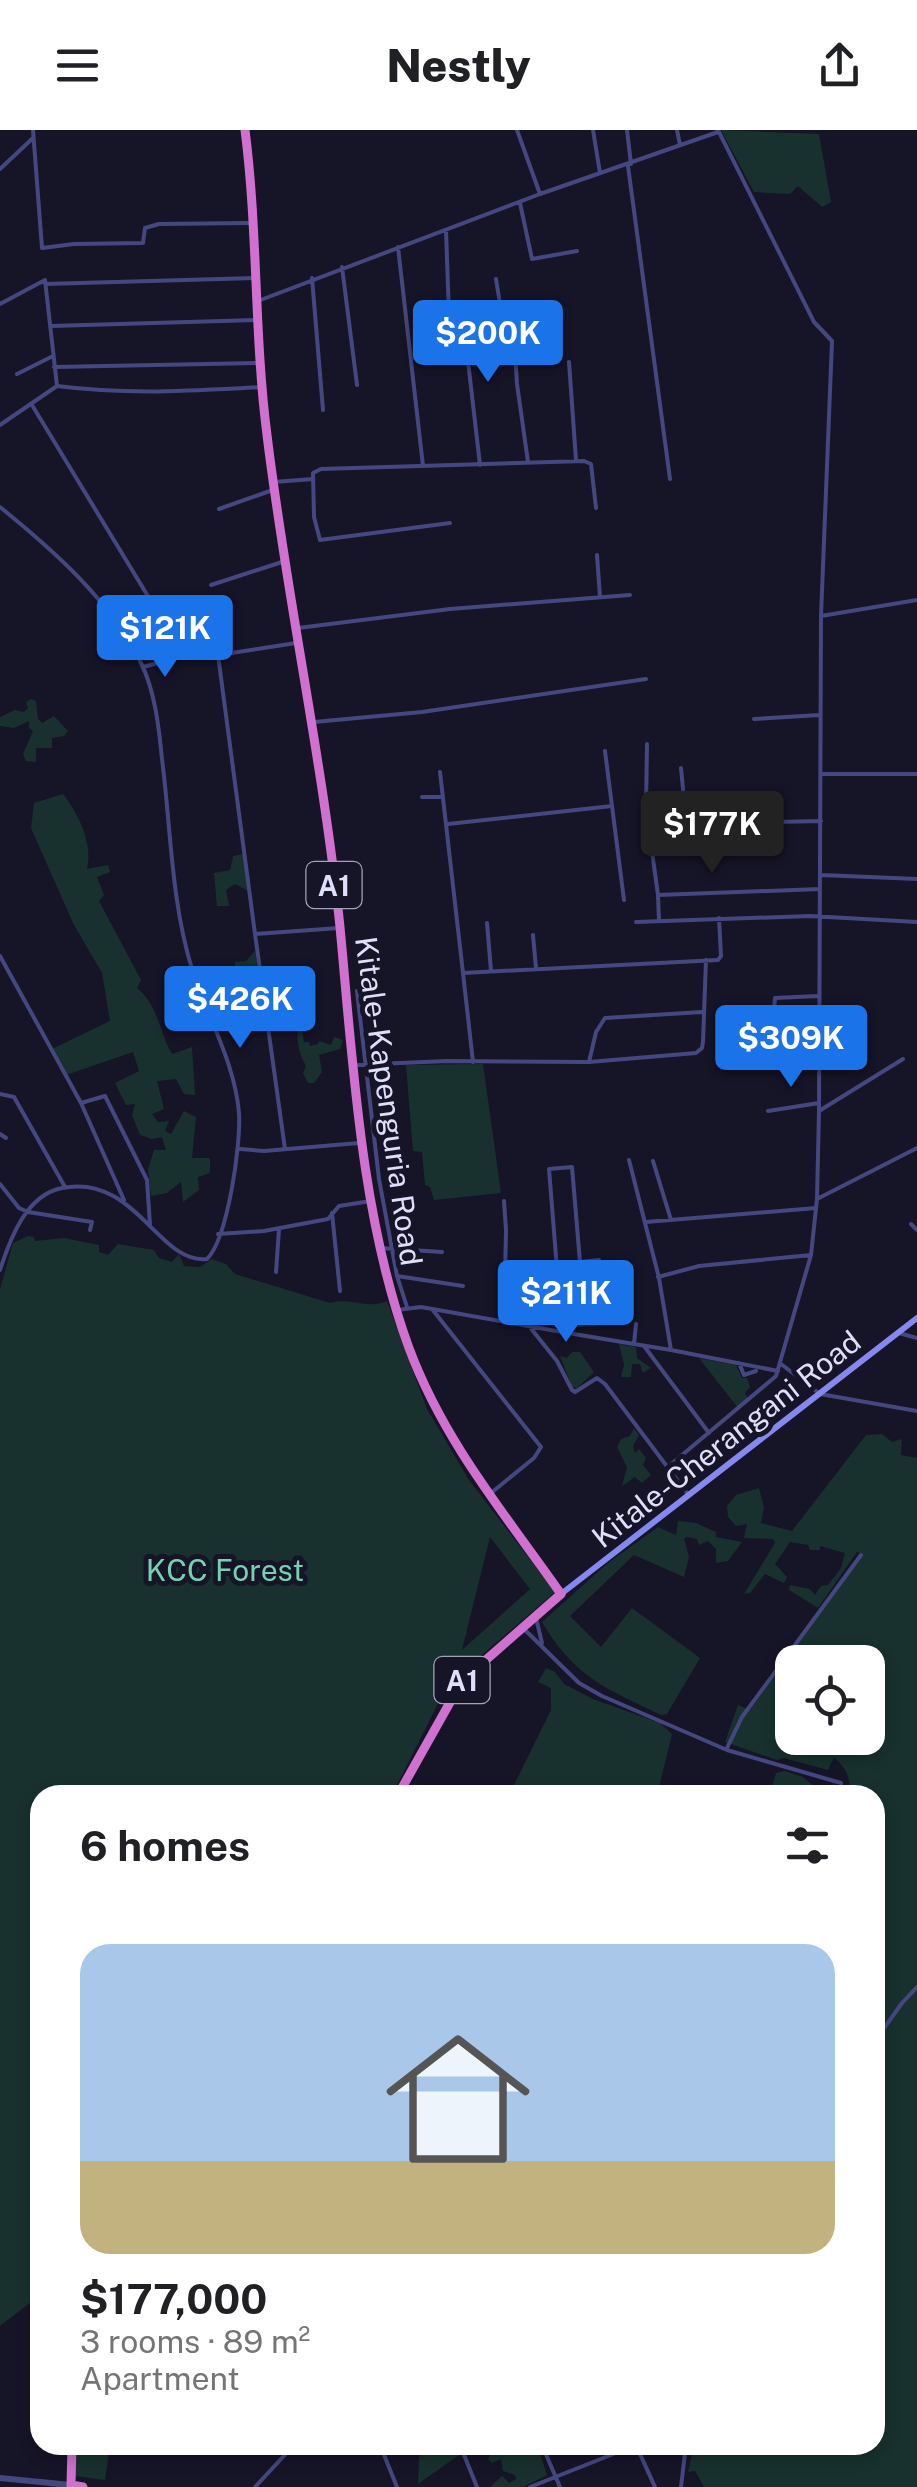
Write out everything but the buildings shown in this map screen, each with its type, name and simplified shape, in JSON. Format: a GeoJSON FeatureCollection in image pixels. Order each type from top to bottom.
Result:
{"type":"FeatureCollection","features":[{"type":"Feature","properties":{"kind":"highway","name":"Kitale-Kapenguria Road"},"geometry":{"type":"LineString","coordinates":[[244,130],[274,486],[314,722],[360,1065],[372,1201],[410,1352],[439,1415],[488,1496],[562,1594]]}},
{"type":"Feature","properties":{"kind":"highway","name":"A1"},"geometry":{"type":"LineString","coordinates":[[403,1785],[456,1688],[480,1662],[562,1594]]}},
{"type":"Feature","properties":{"kind":"highway"},"geometry":{"type":"LineString","coordinates":[[72,2455],[72,2485],[83,2487]]}},
{"type":"Feature","properties":{"kind":"main road","name":"Kitale-Cherangani Road"},"geometry":{"type":"LineString","coordinates":[[562,1594],[917,1318]]}},
{"type":"Feature","properties":{"kind":"street"},"geometry":{"type":"LineString","coordinates":[[32,130],[42,248],[143,244],[146,226],[159,224],[254,222]]}},
{"type":"Feature","properties":{"kind":"street"},"geometry":{"type":"LineString","coordinates":[[517,130],[540,194]]}},
{"type":"Feature","properties":{"kind":"street"},"geometry":{"type":"LineString","coordinates":[[594,130],[600,172]]}},
{"type":"Feature","properties":{"kind":"street"},"geometry":{"type":"LineString","coordinates":[[627,130],[670,478]]}},
{"type":"Feature","properties":{"kind":"street"},"geometry":{"type":"LineString","coordinates":[[677,130],[680,145]]}},
{"type":"Feature","properties":{"kind":"street"},"geometry":{"type":"LineString","coordinates":[[258,301],[718,131],[807,310],[832,341],[819,715],[817,1199],[811,1255],[778,1371],[766,1388],[669,1466]]}},
{"type":"Feature","properties":{"kind":"street"},"geometry":{"type":"LineString","coordinates":[[0,169],[33,138]]}},
{"type":"Feature","properties":{"kind":"street"},"geometry":{"type":"LineString","coordinates":[[520,203],[532,259],[578,251]]}},
{"type":"Feature","properties":{"kind":"street"},"geometry":{"type":"LineString","coordinates":[[446,230],[449,316],[464,318],[480,465]]}},
{"type":"Feature","properties":{"kind":"street"},"geometry":{"type":"LineString","coordinates":[[398,247],[423,466]]}},
{"type":"Feature","properties":{"kind":"street"},"geometry":{"type":"LineString","coordinates":[[342,267],[358,385]]}},
{"type":"Feature","properties":{"kind":"street"},"geometry":{"type":"LineString","coordinates":[[45,284],[258,278]]}},
{"type":"Feature","properties":{"kind":"street"},"geometry":{"type":"LineString","coordinates":[[312,278],[324,410]]}},
{"type":"Feature","properties":{"kind":"street"},"geometry":{"type":"LineString","coordinates":[[496,279],[505,335],[514,338],[528,462]]}},
{"type":"Feature","properties":{"kind":"street"},"geometry":{"type":"LineString","coordinates":[[1,302],[45,280],[57,386]]}},
{"type":"Feature","properties":{"kind":"street"},"geometry":{"type":"LineString","coordinates":[[51,326],[259,320]]}},
{"type":"Feature","properties":{"kind":"street"},"geometry":{"type":"LineString","coordinates":[[17,374],[53,356]]}},
{"type":"Feature","properties":{"kind":"street"},"geometry":{"type":"LineString","coordinates":[[54,366],[261,362]]}},
{"type":"Feature","properties":{"kind":"street"},"geometry":{"type":"LineString","coordinates":[[569,362],[576,460]]}},
{"type":"Feature","properties":{"kind":"street"},"geometry":{"type":"LineString","coordinates":[[0,425],[57,386],[109,392],[178,392],[263,386]]}},
{"type":"Feature","properties":{"kind":"street"},"geometry":{"type":"LineString","coordinates":[[32,405],[183,654]]}},
{"type":"Feature","properties":{"kind":"street"},"geometry":{"type":"LineString","coordinates":[[450,523],[320,540],[314,517],[313,473],[321,469],[576,460],[590,464],[596,508]]}},
{"type":"Feature","properties":{"kind":"street"},"geometry":{"type":"LineString","coordinates":[[219,509],[274,486],[313,479]]}},
{"type":"Feature","properties":{"kind":"street"},"geometry":{"type":"LineString","coordinates":[[0,507],[44,543],[90,590],[120,626],[144,666],[160,740],[180,921],[238,1109],[238,1149],[232,1186],[212,1256],[193,1260],[124,1200],[96,1188],[66,1187],[44,1194],[28,1212],[9,1242],[0,1270]]}},
{"type":"Feature","properties":{"kind":"street"},"geometry":{"type":"LineString","coordinates":[[597,555],[600,597]]}},
{"type":"Feature","properties":{"kind":"street"},"geometry":{"type":"LineString","coordinates":[[211,585],[286,560]]}},
{"type":"Feature","properties":{"kind":"street"},"geometry":{"type":"LineString","coordinates":[[298,628],[450,609],[630,595]]}},
{"type":"Feature","properties":{"kind":"street"},"geometry":{"type":"LineString","coordinates":[[821,616],[917,600]]}},
{"type":"Feature","properties":{"kind":"street"},"geometry":{"type":"LineString","coordinates":[[218,655],[301,642]]}},
{"type":"Feature","properties":{"kind":"street"},"geometry":{"type":"LineString","coordinates":[[144,666],[212,648],[218,655],[285,1149]]}},
{"type":"Feature","properties":{"kind":"street"},"geometry":{"type":"LineString","coordinates":[[314,722],[422,712],[646,679]]}},
{"type":"Feature","properties":{"kind":"street"},"geometry":{"type":"LineString","coordinates":[[754,719],[819,715]]}},
{"type":"Feature","properties":{"kind":"street"},"geometry":{"type":"LineString","coordinates":[[647,744],[646,808],[658,921]]}},
{"type":"Feature","properties":{"kind":"street"},"geometry":{"type":"LineString","coordinates":[[606,751],[624,900]]}},
{"type":"Feature","properties":{"kind":"street"},"geometry":{"type":"LineString","coordinates":[[681,768],[686,820],[690,824],[821,821]]}},
{"type":"Feature","properties":{"kind":"street"},"geometry":{"type":"LineString","coordinates":[[440,772],[473,1062]]}},
{"type":"Feature","properties":{"kind":"street"},"geometry":{"type":"LineString","coordinates":[[821,774],[917,774]]}},
{"type":"Feature","properties":{"kind":"street"},"geometry":{"type":"LineString","coordinates":[[422,797],[444,797]]}},
{"type":"Feature","properties":{"kind":"street"},"geometry":{"type":"LineString","coordinates":[[446,824],[612,806]]}},
{"type":"Feature","properties":{"kind":"street"},"geometry":{"type":"LineString","coordinates":[[821,875],[917,879]]}},
{"type":"Feature","properties":{"kind":"street"},"geometry":{"type":"LineString","coordinates":[[658,894],[820,889]]}},
{"type":"Feature","properties":{"kind":"street"},"geometry":{"type":"LineString","coordinates":[[464,973],[718,960],[719,918]]}},
{"type":"Feature","properties":{"kind":"street"},"geometry":{"type":"LineString","coordinates":[[636,922],[820,918],[917,922]]}},
{"type":"Feature","properties":{"kind":"street"},"geometry":{"type":"LineString","coordinates":[[486,924],[491,971]]}},
{"type":"Feature","properties":{"kind":"street"},"geometry":{"type":"LineString","coordinates":[[255,934],[340,928]]}},
{"type":"Feature","properties":{"kind":"street"},"geometry":{"type":"LineString","coordinates":[[533,935],[536,968]]}},
{"type":"Feature","properties":{"kind":"street"},"geometry":{"type":"LineString","coordinates":[[0,956],[81,1103],[124,1200]]}},
{"type":"Feature","properties":{"kind":"street"},"geometry":{"type":"LineString","coordinates":[[360,1065],[589,1062],[696,1053],[702,1048],[706,960]]}},
{"type":"Feature","properties":{"kind":"street"},"geometry":{"type":"LineString","coordinates":[[357,990],[360,1065],[385,1248],[402,1308],[432,1309],[778,1371]]}},
{"type":"Feature","properties":{"kind":"street"},"geometry":{"type":"LineString","coordinates":[[774,1010],[774,1000],[778,998],[818,996]]}},
{"type":"Feature","properties":{"kind":"street"},"geometry":{"type":"LineString","coordinates":[[589,1062],[596,1032],[605,1018],[703,1012]]}},
{"type":"Feature","properties":{"kind":"street"},"geometry":{"type":"LineString","coordinates":[[775,1054],[818,1045]]}},
{"type":"Feature","properties":{"kind":"street"},"geometry":{"type":"LineString","coordinates":[[818,1111],[903,1059]]}},
{"type":"Feature","properties":{"kind":"street"},"geometry":{"type":"LineString","coordinates":[[0,1094],[14,1097],[66,1187]]}},
{"type":"Feature","properties":{"kind":"street"},"geometry":{"type":"LineString","coordinates":[[81,1103],[105,1096],[147,1180],[150,1225]]}},
{"type":"Feature","properties":{"kind":"street"},"geometry":{"type":"LineString","coordinates":[[768,1111],[818,1103]]}},
{"type":"Feature","properties":{"kind":"street"},"geometry":{"type":"LineString","coordinates":[[0,1134],[6,1138]]}},
{"type":"Feature","properties":{"kind":"street"},"geometry":{"type":"LineString","coordinates":[[238,1149],[364,1142]]}},
{"type":"Feature","properties":{"kind":"street"},"geometry":{"type":"LineString","coordinates":[[817,1199],[917,1148]]}},
{"type":"Feature","properties":{"kind":"street"},"geometry":{"type":"LineString","coordinates":[[629,1160],[658,1277],[671,1350]]}},
{"type":"Feature","properties":{"kind":"street"},"geometry":{"type":"LineString","coordinates":[[653,1161],[671,1220]]}},
{"type":"Feature","properties":{"kind":"street"},"geometry":{"type":"LineString","coordinates":[[562,1332],[549,1169],[572,1166],[580,1262],[599,1260]]}},
{"type":"Feature","properties":{"kind":"street"},"geometry":{"type":"LineString","coordinates":[[0,1184],[19,1208],[92,1222],[90,1230]]}},
{"type":"Feature","properties":{"kind":"street"},"geometry":{"type":"LineString","coordinates":[[218,1234],[279,1229],[328,1219],[344,1204],[372,1201]]}},
{"type":"Feature","properties":{"kind":"street"},"geometry":{"type":"LineString","coordinates":[[504,1201],[504,1322]]}},
{"type":"Feature","properties":{"kind":"street"},"geometry":{"type":"LineString","coordinates":[[644,1223],[816,1208]]}},
{"type":"Feature","properties":{"kind":"street"},"geometry":{"type":"LineString","coordinates":[[332,1212],[340,1291]]}},
{"type":"Feature","properties":{"kind":"street"},"geometry":{"type":"LineString","coordinates":[[912,1224],[917,1230]]}},
{"type":"Feature","properties":{"kind":"street"},"geometry":{"type":"LineString","coordinates":[[276,1272],[279,1229]]}},
{"type":"Feature","properties":{"kind":"street"},"geometry":{"type":"LineString","coordinates":[[0,1236],[9,1242]]}},
{"type":"Feature","properties":{"kind":"street"},"geometry":{"type":"LineString","coordinates":[[385,1248],[442,1252]]}},
{"type":"Feature","properties":{"kind":"street"},"geometry":{"type":"LineString","coordinates":[[658,1277],[699,1266],[811,1255]]}},
{"type":"Feature","properties":{"kind":"street"},"geometry":{"type":"LineString","coordinates":[[396,1276],[463,1286]]}},
{"type":"Feature","properties":{"kind":"street"},"geometry":{"type":"LineString","coordinates":[[432,1309],[541,1447],[541,1452],[488,1496]]}},
{"type":"Feature","properties":{"kind":"street"},"geometry":{"type":"LineString","coordinates":[[634,1344],[636,1324]]}},
{"type":"Feature","properties":{"kind":"street"},"geometry":{"type":"LineString","coordinates":[[529,1326],[557,1361],[572,1390],[576,1392],[595,1379],[601,1380],[690,1497]]}},
{"type":"Feature","properties":{"kind":"street"},"geometry":{"type":"LineString","coordinates":[[898,1332],[917,1338]]}},
{"type":"Feature","properties":{"kind":"street"},"geometry":{"type":"LineString","coordinates":[[644,1346],[709,1433]]}},
{"type":"Feature","properties":{"kind":"street"},"geometry":{"type":"LineString","coordinates":[[739,1363],[744,1375],[756,1371]]}},
{"type":"Feature","properties":{"kind":"street"},"geometry":{"type":"LineString","coordinates":[[781,1364],[820,1394],[917,1412]]}},
{"type":"Feature","properties":{"kind":"street"},"geometry":{"type":"LineString","coordinates":[[727,1750],[742,1716],[861,1555]]}},
{"type":"Feature","properties":{"kind":"street"},"geometry":{"type":"LineString","coordinates":[[536,1617],[544,1648]]}},
{"type":"Feature","properties":{"kind":"street"},"geometry":{"type":"LineString","coordinates":[[522,1628],[579,1683],[602,1696],[727,1750],[840,1785]]}},
{"type":"Feature","properties":{"kind":"street"},"geometry":{"type":"LineString","coordinates":[[885,2027],[917,1987]]}},
{"type":"Feature","properties":{"kind":"street"},"geometry":{"type":"LineString","coordinates":[[255,2487],[285,2455]]}},
{"type":"Feature","properties":{"kind":"street"},"geometry":{"type":"LineString","coordinates":[[384,2455],[397,2487]]}},
{"type":"Feature","properties":{"kind":"street"},"geometry":{"type":"LineString","coordinates":[[464,2455],[477,2487]]}},
{"type":"Feature","properties":{"kind":"street"},"geometry":{"type":"LineString","coordinates":[[546,2455],[560,2487]]}},
{"type":"Feature","properties":{"kind":"street"},"geometry":{"type":"LineString","coordinates":[[530,2487],[611,2455]]}},
{"type":"Feature","properties":{"kind":"street"},"geometry":{"type":"LineString","coordinates":[[641,2455],[655,2487]]}},
{"type":"Feature","properties":{"kind":"street"},"geometry":{"type":"LineString","coordinates":[[681,2487],[685,2455]]}},
{"type":"Feature","properties":{"kind":"street"},"geometry":{"type":"LineString","coordinates":[[0,2478],[24,2484],[72,2485]]}},
{"type":"Feature","properties":{"kind":"green space"},"geometry":{"type":"Polygon","coordinates":[[[721,130],[819,134],[831,202],[822,207],[798,186],[790,194],[754,192],[721,130]]]}},
{"type":"Feature","properties":{"kind":"green space"},"geometry":{"type":"Polygon","coordinates":[[[31,699],[36,701],[42,723],[54,716],[68,731],[52,738],[52,748],[36,748],[36,762],[26,761],[23,754],[33,731],[29,721],[14,728],[0,726],[0,717],[15,710],[24,712],[31,699]]]}},
{"type":"Feature","properties":{"kind":"green space"},"geometry":{"type":"Polygon","coordinates":[[[63,794],[83,830],[88,849],[87,869],[108,865],[110,872],[97,877],[104,895],[99,901],[141,980],[137,988],[154,1011],[172,1054],[192,1047],[195,1095],[184,1094],[176,1079],[157,1081],[164,1109],[152,1114],[158,1122],[169,1121],[165,1131],[171,1134],[184,1111],[196,1117],[192,1158],[210,1158],[210,1173],[198,1177],[199,1190],[183,1202],[181,1182],[167,1193],[151,1196],[148,1169],[154,1150],[166,1150],[162,1137],[140,1135],[132,1115],[135,1104],[126,1105],[115,1083],[139,1071],[133,1052],[66,1075],[52,1049],[110,1021],[102,973],[73,923],[31,828],[34,803],[63,794]]]}},
{"type":"Feature","properties":{"kind":"green space"},"geometry":{"type":"Polygon","coordinates":[[[243,854],[248,891],[235,884],[226,890],[229,906],[217,906],[214,873],[230,870],[233,856],[243,854]]]}},
{"type":"Feature","properties":{"kind":"green space"},"geometry":{"type":"Polygon","coordinates":[[[255,951],[260,988],[248,983],[230,992],[230,972],[235,962],[246,961],[255,951]]]}},
{"type":"Feature","properties":{"kind":"green space"},"geometry":{"type":"Polygon","coordinates":[[[301,1024],[304,1042],[310,1046],[319,1041],[331,1045],[334,1037],[343,1040],[340,1049],[319,1055],[322,1072],[314,1083],[308,1083],[303,1073],[306,1066],[297,1036],[301,1024]]]}},
{"type":"Feature","properties":{"kind":"green space"},"geometry":{"type":"Polygon","coordinates":[[[483,1064],[501,1193],[434,1200],[430,1187],[425,1185],[422,1152],[413,1151],[406,1065],[483,1064]]]}},
{"type":"Feature","properties":{"kind":"green space","name":"KCC Forest"},"geometry":{"type":"Polygon","coordinates":[[[28,1236],[35,1241],[64,1238],[99,1245],[99,1252],[108,1255],[118,1244],[154,1250],[159,1258],[172,1262],[179,1254],[184,1266],[200,1267],[212,1259],[226,1264],[235,1274],[330,1303],[387,1301],[427,1409],[469,1480],[555,1592],[461,1673],[456,1668],[397,1785],[30,1785],[30,2303],[0,2326],[0,1289],[13,1243],[28,1236]],[[490,1537],[462,1650],[530,1589],[490,1537]]]}},
{"type":"Feature","properties":{"kind":"green space"},"geometry":{"type":"Polygon","coordinates":[[[626,1262],[611,1323],[602,1315],[606,1310],[604,1303],[597,1306],[597,1326],[564,1328],[558,1274],[626,1262]]]}},
{"type":"Feature","properties":{"kind":"green space"},"geometry":{"type":"Polygon","coordinates":[[[619,1344],[636,1347],[637,1358],[651,1368],[643,1373],[640,1364],[632,1364],[631,1377],[621,1377],[624,1365],[619,1344]]]}},
{"type":"Feature","properties":{"kind":"green space"},"geometry":{"type":"Polygon","coordinates":[[[572,1352],[580,1352],[594,1372],[577,1388],[572,1387],[560,1356],[567,1358],[572,1352]]]}},
{"type":"Feature","properties":{"kind":"green space"},"geometry":{"type":"Polygon","coordinates":[[[699,1358],[736,1365],[742,1378],[747,1378],[748,1399],[738,1408],[699,1358]]]}},
{"type":"Feature","properties":{"kind":"green space"},"geometry":{"type":"Polygon","coordinates":[[[634,1428],[639,1435],[633,1446],[635,1453],[639,1449],[646,1458],[643,1465],[651,1475],[642,1483],[635,1477],[622,1486],[627,1467],[617,1447],[634,1428]]]}},
{"type":"Feature","properties":{"kind":"green space"},"geometry":{"type":"Polygon","coordinates":[[[882,1434],[892,1442],[902,1439],[901,1455],[917,1458],[917,2487],[704,2487],[695,2471],[688,2472],[692,2455],[885,2455],[885,1785],[849,1785],[847,1774],[834,1757],[828,1770],[784,1758],[777,1760],[725,1742],[738,1705],[750,1710],[775,1675],[775,1755],[885,1755],[885,1645],[797,1645],[863,1554],[857,1552],[818,1608],[789,1590],[790,1585],[810,1589],[815,1595],[841,1568],[845,1553],[820,1546],[820,1550],[810,1550],[808,1545],[790,1542],[775,1564],[787,1577],[784,1583],[765,1574],[750,1593],[744,1594],[775,1543],[773,1539],[744,1538],[747,1524],[736,1526],[728,1517],[727,1506],[736,1495],[759,1488],[764,1507],[761,1523],[792,1531],[866,1435],[882,1434]]]}},
{"type":"Feature","properties":{"kind":"green space"},"geometry":{"type":"Polygon","coordinates":[[[678,1521],[696,1523],[716,1532],[716,1537],[742,1542],[728,1561],[716,1563],[716,1549],[708,1541],[699,1545],[697,1539],[687,1537],[684,1539],[689,1557],[684,1577],[634,1555],[570,1616],[601,1647],[632,1608],[700,1658],[667,1714],[661,1715],[608,1689],[579,1669],[542,1622],[608,1563],[658,1527],[676,1535],[678,1521]]]}},
{"type":"Feature","properties":{"kind":"green space"},"geometry":{"type":"Polygon","coordinates":[[[546,1668],[564,1684],[593,1699],[660,1723],[672,1734],[659,1785],[514,1785],[551,1710],[551,1688],[538,1682],[546,1668]]]}},
{"type":"Feature","properties":{"kind":"green space"},"geometry":{"type":"Polygon","coordinates":[[[785,1771],[812,1785],[773,1785],[776,1773],[785,1771]]]}},
{"type":"Feature","properties":{"kind":"green space"},"geometry":{"type":"Polygon","coordinates":[[[76,2455],[109,2455],[105,2480],[75,2476],[76,2455]]]}},
{"type":"Feature","properties":{"kind":"green space"},"geometry":{"type":"Polygon","coordinates":[[[421,2455],[459,2455],[418,2484],[421,2455]]]}},
{"type":"Feature","properties":{"kind":"green space"},"geometry":{"type":"Polygon","coordinates":[[[490,2455],[540,2455],[547,2475],[523,2487],[490,2487],[502,2476],[509,2483],[516,2479],[503,2471],[501,2459],[492,2463],[490,2455]]]}}]}
